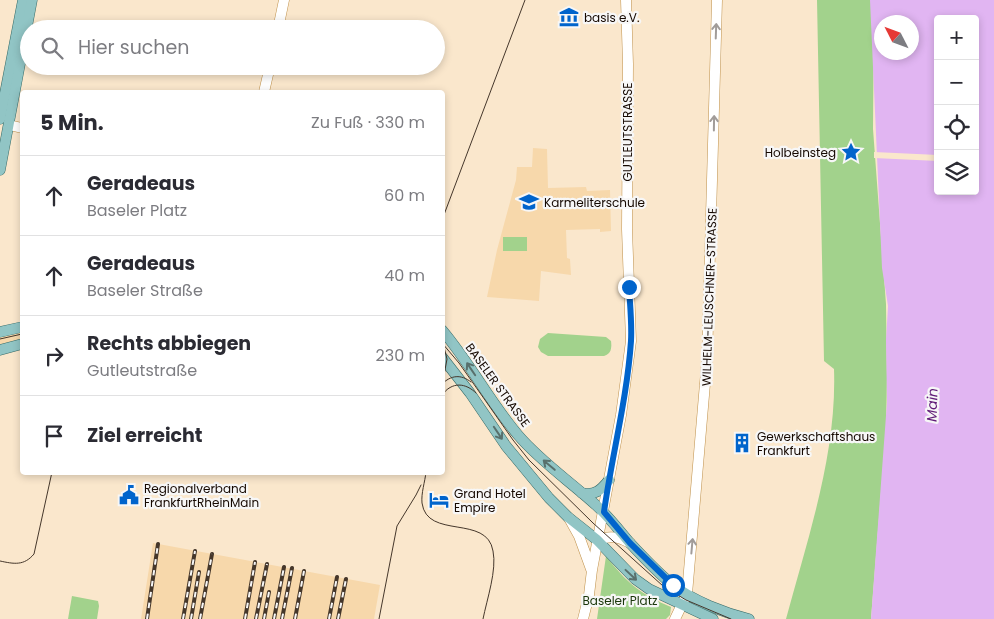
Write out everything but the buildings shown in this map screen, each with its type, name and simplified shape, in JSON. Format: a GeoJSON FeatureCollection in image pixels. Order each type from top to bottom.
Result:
{"type":"FeatureCollection","features":[{"type":"Feature","properties":{"kind":"main road"},"geometry":{"type":"LineString","coordinates":[[0,170],[4,122],[23,0]]}},
{"type":"Feature","properties":{"kind":"main road"},"geometry":{"type":"LineString","coordinates":[[27,20],[32,0]]}},
{"type":"Feature","properties":{"kind":"main road"},"geometry":{"type":"LineString","coordinates":[[280,20],[284,0]]}},
{"type":"Feature","properties":{"kind":"main road","name":"GUTLEUTSTRASSE"},"geometry":{"type":"LineString","coordinates":[[583,619],[590,595],[592,570],[621,415],[630,352],[627,229],[628,64],[626,0]]}},
{"type":"Feature","properties":{"kind":"main road","name":"WILHELM-LEUSCHNER-STRASSE"},"geometry":{"type":"LineString","coordinates":[[687,594],[708,360],[717,0]]}},
{"type":"Feature","properties":{"kind":"main road"},"geometry":{"type":"LineString","coordinates":[[4,122],[20,52]]}},
{"type":"Feature","properties":{"kind":"main road"},"geometry":{"type":"LineString","coordinates":[[264,90],[268,75]]}},
{"type":"Feature","properties":{"kind":"main road"},"geometry":{"type":"LineString","coordinates":[[4,122],[20,127]]}},
{"type":"Feature","properties":{"kind":"main road"},"geometry":{"type":"LineString","coordinates":[[0,332],[20,327]]}},
{"type":"Feature","properties":{"kind":"main road","name":"BASELER STRASSE"},"geometry":{"type":"LineString","coordinates":[[445,334],[518,435],[539,456],[604,512],[630,543]]}},
{"type":"Feature","properties":{"kind":"main road"},"geometry":{"type":"LineString","coordinates":[[0,350],[20,345]]}},
{"type":"Feature","properties":{"kind":"main road"},"geometry":{"type":"LineString","coordinates":[[445,360],[506,446],[549,498],[568,517],[597,540],[636,579],[649,589],[713,619]]}},
{"type":"Feature","properties":{"kind":"main road"},"geometry":{"type":"LineString","coordinates":[[582,493],[597,492],[609,480]]}},
{"type":"Feature","properties":{"kind":"main road"},"geometry":{"type":"LineString","coordinates":[[568,517],[580,536],[592,570]]}},
{"type":"Feature","properties":{"kind":"main road"},"geometry":{"type":"LineString","coordinates":[[597,540],[614,536],[630,543],[673,585],[687,594],[749,619]]}},
{"type":"Feature","properties":{"kind":"main road"},"geometry":{"type":"LineString","coordinates":[[675,619],[683,606],[687,594]]}},
{"type":"Feature","properties":{"kind":"main road"},"geometry":{"type":"LineString","coordinates":[[589,619],[590,595]]}},
{"type":"Feature","properties":{"kind":"shaded area"},"geometry":{"type":"Polygon","coordinates":[[[533,148],[547,149],[548,188],[586,187],[587,191],[610,190],[611,231],[600,232],[600,229],[566,230],[567,258],[570,259],[571,275],[541,271],[539,301],[487,297],[497,250],[516,180],[517,167],[532,167],[533,148]]]}},
{"type":"Feature","properties":{"kind":"shaded area"},"geometry":{"type":"Polygon","coordinates":[[[20,330],[20,342],[0,347],[0,335],[20,330]]]}},
{"type":"Feature","properties":{"kind":"shaded area"},"geometry":{"type":"Polygon","coordinates":[[[153,543],[380,585],[374,619],[141,619],[153,543]]]}},
{"type":"Feature","properties":{"kind":"green space"},"geometry":{"type":"Polygon","coordinates":[[[817,0],[874,0],[873,129],[886,304],[887,378],[886,429],[871,619],[786,619],[812,526],[826,464],[834,401],[834,369],[824,361],[817,0]]]}},
{"type":"Feature","properties":{"kind":"green space"},"geometry":{"type":"Polygon","coordinates":[[[503,237],[527,237],[527,251],[503,251],[503,237]]]}},
{"type":"Feature","properties":{"kind":"green space"},"geometry":{"type":"Polygon","coordinates":[[[548,333],[606,337],[611,341],[610,352],[604,356],[548,356],[541,352],[538,347],[540,339],[548,333]]]}},
{"type":"Feature","properties":{"kind":"green space","name":"Baseler Platz"},"geometry":{"type":"Polygon","coordinates":[[[606,556],[635,587],[671,607],[670,615],[666,619],[597,619],[606,556]]]}},
{"type":"Feature","properties":{"kind":"green space"},"geometry":{"type":"Polygon","coordinates":[[[72,596],[98,601],[97,619],[68,619],[72,596]]]}},
{"type":"Feature","properties":{"kind":"water","name":"Main"},"geometry":{"type":"Polygon","coordinates":[[[870,0],[994,0],[994,619],[871,619],[887,402],[886,340],[888,306],[882,268],[870,0]]]}},
{"type":"Feature","properties":{"kind":"pier"},"geometry":{"type":"Polygon","coordinates":[[[874,152],[934,155],[934,161],[874,158],[874,152]]]}},
{"type":"Feature","properties":{"kind":"tram line"},"geometry":{"type":"LineString","coordinates":[[445,212],[525,0]]}},
{"type":"Feature","properties":{"kind":"tram line"},"geometry":{"type":"LineString","coordinates":[[0,339],[20,334]]}},
{"type":"Feature","properties":{"kind":"tram line"},"geometry":{"type":"LineString","coordinates":[[445,347],[529,460],[593,523],[663,586],[686,600],[731,619]]}},
{"type":"Feature","properties":{"kind":"tram line"},"geometry":{"type":"LineString","coordinates":[[445,351],[447,359],[445,370]]}},
{"type":"Feature","properties":{"kind":"tram line"},"geometry":{"type":"LineString","coordinates":[[445,382],[452,377],[460,377],[471,382]]}},
{"type":"Feature","properties":{"kind":"tram line"},"geometry":{"type":"LineString","coordinates":[[445,391],[450,387],[459,385],[468,387],[476,393]]}},
{"type":"Feature","properties":{"kind":"tram line"},"geometry":{"type":"LineString","coordinates":[[0,561],[10,563],[23,562],[34,554],[51,475]]}},
{"type":"Feature","properties":{"kind":"tram line"},"geometry":{"type":"LineString","coordinates":[[426,475],[422,503],[426,514],[434,521],[445,525],[480,533],[488,540],[493,551],[493,576],[483,619]]}},
{"type":"Feature","properties":{"kind":"tram line"},"geometry":{"type":"LineString","coordinates":[[379,619],[397,526],[421,485]]}},
{"type":"Feature","properties":{"kind":"railway"},"geometry":{"type":"LineString","coordinates":[[147,619],[158,544]]}},
{"type":"Feature","properties":{"kind":"railway"},"geometry":{"type":"LineString","coordinates":[[183,619],[195,551]]}},
{"type":"Feature","properties":{"kind":"railway"},"geometry":{"type":"LineString","coordinates":[[200,619],[212,554]]}},
{"type":"Feature","properties":{"kind":"railway"},"geometry":{"type":"LineString","coordinates":[[245,619],[255,562]]}},
{"type":"Feature","properties":{"kind":"railway"},"geometry":{"type":"LineString","coordinates":[[256,619],[267,564]]}},
{"type":"Feature","properties":{"kind":"railway"},"geometry":{"type":"LineString","coordinates":[[274,619],[284,567]]}},
{"type":"Feature","properties":{"kind":"railway"},"geometry":{"type":"LineString","coordinates":[[282,619],[292,568]]}},
{"type":"Feature","properties":{"kind":"railway"},"geometry":{"type":"LineString","coordinates":[[295,619],[304,571]]}},
{"type":"Feature","properties":{"kind":"railway"},"geometry":{"type":"LineString","coordinates":[[191,619],[199,572]]}},
{"type":"Feature","properties":{"kind":"railway"},"geometry":{"type":"LineString","coordinates":[[329,619],[337,577]]}},
{"type":"Feature","properties":{"kind":"railway"},"geometry":{"type":"LineString","coordinates":[[338,619],[346,579]]}},
{"type":"Feature","properties":{"kind":"railway"},"geometry":{"type":"LineString","coordinates":[[264,619],[269,592]]}},
{"type":"Feature","properties":{"kind":"place","name":"basis e.V."},"geometry":{"type":"Point","coordinates":[569,17]}},
{"type":"Feature","properties":{"kind":"place","name":"Holbeinsteg"},"geometry":{"type":"Point","coordinates":[851,152]}},
{"type":"Feature","properties":{"kind":"place","name":"Karmeliterschule"},"geometry":{"type":"Point","coordinates":[529,202]}},
{"type":"Feature","properties":{"kind":"place","name":"Gewerkschaftshaus Frankfurt"},"geometry":{"type":"Point","coordinates":[742,443]}},
{"type":"Feature","properties":{"kind":"place","name":"Regionalverband FrankfurtRheinMain"},"geometry":{"type":"Point","coordinates":[129,495]}},
{"type":"Feature","properties":{"kind":"place","name":"Grand Hotel Empire"},"geometry":{"type":"Point","coordinates":[439,500]}},
{"type":"Feature","properties":{"kind":"route"},"geometry":{"type":"LineString","coordinates":[[629,287],[630,352],[604,512],[630,543],[673,585]]}}]}
